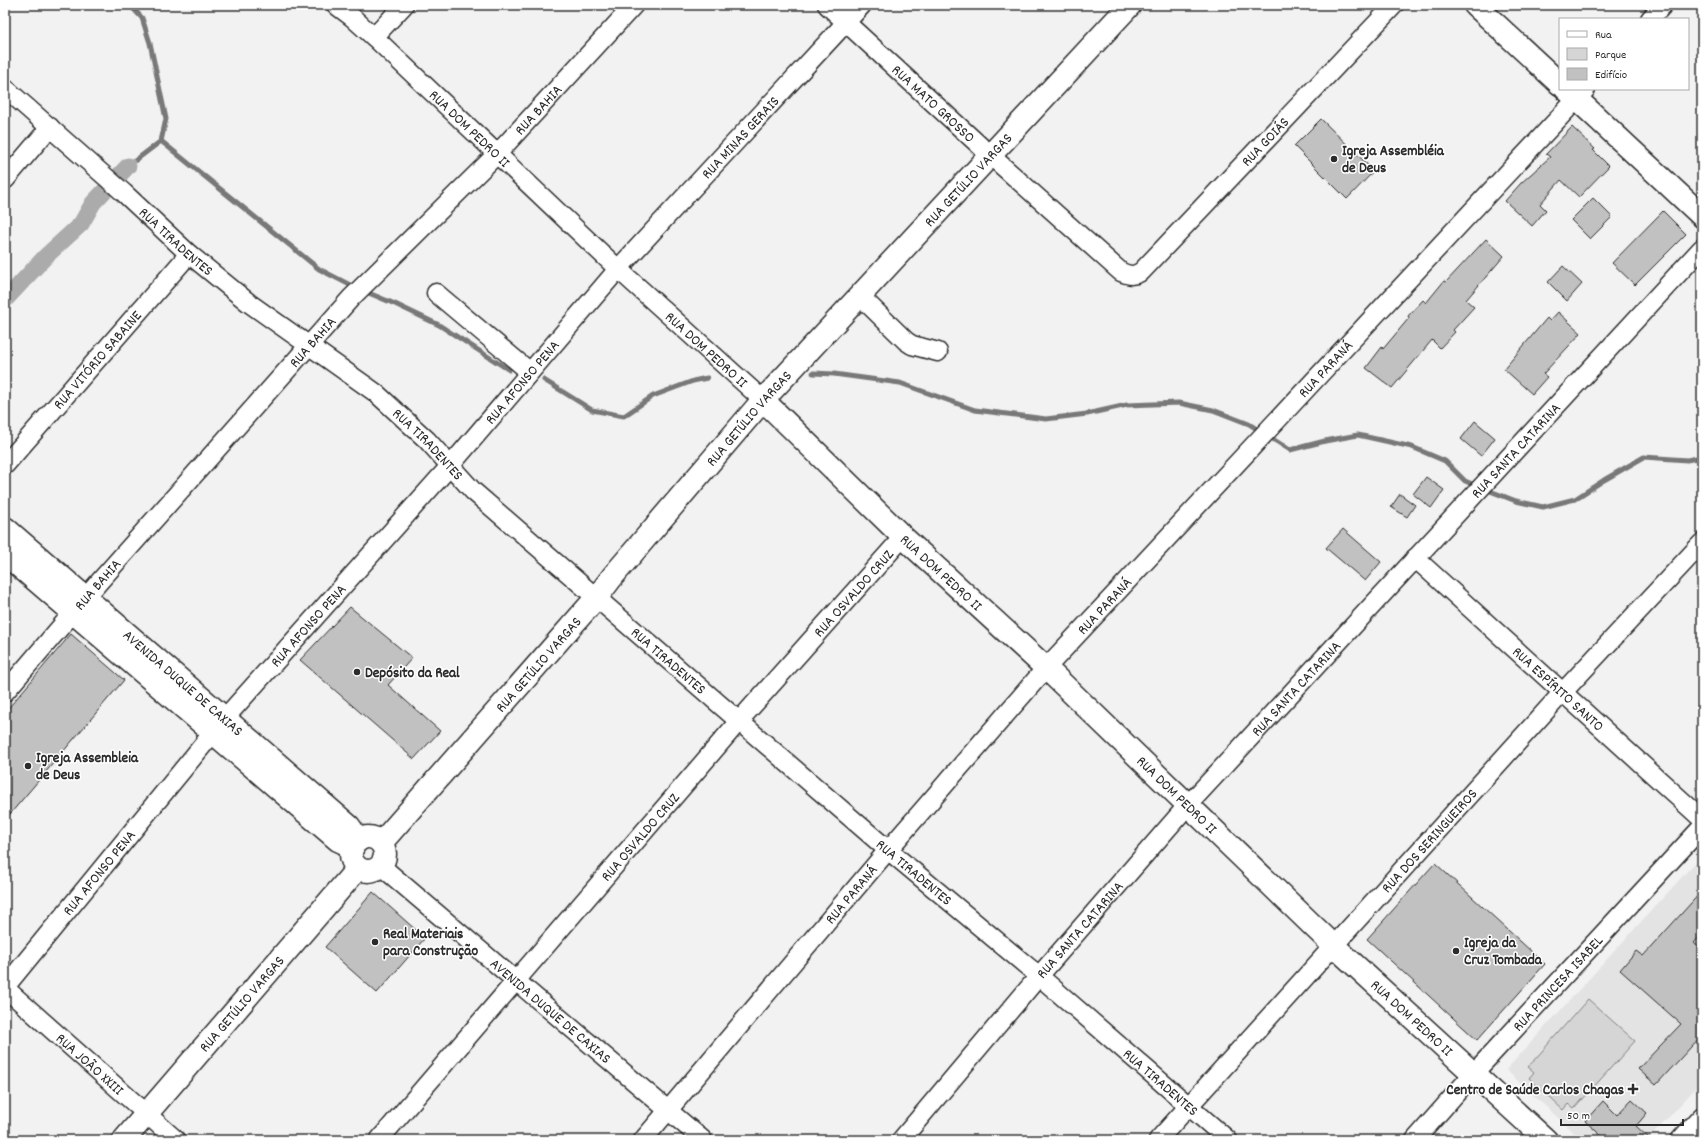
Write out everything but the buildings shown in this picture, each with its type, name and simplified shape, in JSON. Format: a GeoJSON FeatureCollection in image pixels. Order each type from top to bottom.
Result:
{"type":"FeatureCollection","features":[{"type":"Feature","properties":{"kind":"street","name":"RUA DOM PEDRO II"},"geometry":{"type":"LineString","coordinates":[[336,5],[352,11],[374,37],[618,269],[764,400],[903,537],[1046,668],[1187,806],[1334,946],[1546,1140]]}},
{"type":"Feature","properties":{"kind":"street"},"geometry":{"type":"LineString","coordinates":[[374,37],[404,5]]}},
{"type":"Feature","properties":{"kind":"street","name":"RUA BAHIA"},"geometry":{"type":"LineString","coordinates":[[5,692],[79,605],[364,283],[497,154],[634,5]]}},
{"type":"Feature","properties":{"kind":"street","name":"RUA MATO GROSSO"},"geometry":{"type":"LineString","coordinates":[[827,5],[990,156],[1121,272],[1128,276],[1133,275]]}},
{"type":"Feature","properties":{"kind":"street","name":"RUA MINAS GERAIS"},"geometry":{"type":"LineString","coordinates":[[618,269],[862,5]]}},
{"type":"Feature","properties":{"kind":"street","name":"RUA GETÚLIO VARGAS"},"geometry":{"type":"LineString","coordinates":[[381,843],[597,597],[613,576],[764,400],[1130,5]]}},
{"type":"Feature","properties":{"kind":"street","name":"RUA GOIÁS"},"geometry":{"type":"LineString","coordinates":[[1133,275],[1142,271],[1394,5]]}},
{"type":"Feature","properties":{"kind":"street"},"geometry":{"type":"LineString","coordinates":[[1475,5],[1559,83]]}},
{"type":"Feature","properties":{"kind":"street"},"geometry":{"type":"LineString","coordinates":[[1651,18],[1663,5]]}},
{"type":"Feature","properties":{"kind":"street","name":"RUA TIRADENTES"},"geometry":{"type":"LineString","coordinates":[[5,88],[111,182],[189,254],[249,303],[376,393],[428,440],[473,491],[888,850],[1039,976],[1228,1140]]}},
{"type":"Feature","properties":{"kind":"street"},"geometry":{"type":"LineString","coordinates":[[1576,92],[1702,216]]}},
{"type":"Feature","properties":{"kind":"street","name":"RUA PARANÁ"},"geometry":{"type":"LineString","coordinates":[[643,1140],[888,850],[1046,668],[1272,426],[1576,92]]}},
{"type":"Feature","properties":{"kind":"street"},"geometry":{"type":"LineString","coordinates":[[5,180],[50,127]]}},
{"type":"Feature","properties":{"kind":"street","name":"RUA SANTA CATARINA"},"geometry":{"type":"LineString","coordinates":[[901,1140],[1039,976],[1187,806],[1702,248]]}},
{"type":"Feature","properties":{"kind":"street","name":"RUA VITÓRIO SABAINE"},"geometry":{"type":"LineString","coordinates":[[5,465],[189,254]]}},
{"type":"Feature","properties":{"kind":"street","name":"RUA AFONSO PENA"},"geometry":{"type":"LineString","coordinates":[[5,987],[219,725],[450,466],[618,269]]}},
{"type":"Feature","properties":{"kind":"street"},"geometry":{"type":"LineString","coordinates":[[436,293],[530,372]]}},
{"type":"Feature","properties":{"kind":"street"},"geometry":{"type":"LineString","coordinates":[[860,296],[906,341],[912,345],[938,352]]}},
{"type":"Feature","properties":{"kind":"street","name":"AVENIDA DUQUE DE CAXIAS"},"geometry":{"type":"LineString","coordinates":[[5,528],[79,605],[219,725],[349,826],[356,844]]}},
{"type":"Feature","properties":{"kind":"street","name":"RUA OSVALDO CRUZ"},"geometry":{"type":"LineString","coordinates":[[379,1140],[739,721],[903,537]]}},
{"type":"Feature","properties":{"kind":"street","name":"RUA DOS SERINGUEIROS"},"geometry":{"type":"LineString","coordinates":[[1158,1140],[1188,1105],[1334,946],[1563,692],[1702,543]]}},
{"type":"Feature","properties":{"kind":"street","name":"AVENIDA DUQUE DE CAXIAS"},"geometry":{"type":"LineString","coordinates":[[5,554],[79,605]]}},
{"type":"Feature","properties":{"kind":"street","name":"RUA ESPÍRITO SANTO"},"geometry":{"type":"LineString","coordinates":[[1415,558],[1702,819]]}},
{"type":"Feature","properties":{"kind":"street","name":"RUA PRINCESA ISABEL"},"geometry":{"type":"LineString","coordinates":[[1415,1140],[1473,1074],[1702,827]]}},
{"type":"Feature","properties":{"kind":"street"},"geometry":{"type":"LineString","coordinates":[[368,837],[378,840],[381,843],[384,847],[386,856],[381,866],[369,872],[358,868],[352,859],[356,844],[368,837]]}},
{"type":"Feature","properties":{"kind":"street","name":"AVENIDA DUQUE DE CAXIAS"},"geometry":{"type":"LineString","coordinates":[[381,866],[702,1140]]}},
{"type":"Feature","properties":{"kind":"street","name":"RUA GETÚLIO VARGAS"},"geometry":{"type":"LineString","coordinates":[[124,1140],[358,868]]}},
{"type":"Feature","properties":{"kind":"street","name":"RUA JOÃO XXIII"},"geometry":{"type":"LineString","coordinates":[[5,987],[176,1140]]}},
{"type":"Feature","properties":{"kind":"street"},"geometry":{"type":"LineString","coordinates":[[1680,1140],[1702,1116]]}},
{"type":"Feature","properties":{"kind":"shaded area"},"geometry":{"type":"Polygon","coordinates":[[[1702,855],[1702,1081],[1648,1140],[1582,1140],[1506,1070],[1702,855]]]}},
{"type":"Feature","properties":{"kind":"green space"},"geometry":{"type":"Polygon","coordinates":[[[1588,999],[1635,1041],[1574,1109],[1568,1104],[1563,1110],[1529,1078],[1534,1072],[1528,1067],[1588,999]]]}},
{"type":"Feature","properties":{"kind":"waterway"},"geometry":{"type":"LineString","coordinates":[[128,166],[161,141],[166,119],[150,43],[142,18],[130,5]]}},
{"type":"Feature","properties":{"kind":"waterway"},"geometry":{"type":"LineString","coordinates":[[161,141],[319,269],[352,286],[439,325],[509,370]]}},
{"type":"Feature","properties":{"kind":"waterway"},"geometry":{"type":"LineString","coordinates":[[5,300],[46,256],[81,224],[93,203],[128,166]]}},
{"type":"Feature","properties":{"kind":"waterway"},"geometry":{"type":"LineString","coordinates":[[813,373],[834,374],[900,383],[975,410],[1046,419],[1087,414],[1127,405],[1179,403],[1213,410],[1249,424],[1290,450],[1325,441],[1358,435],[1412,447],[1445,461],[1465,481],[1477,486]]}},
{"type":"Feature","properties":{"kind":"waterway"},"geometry":{"type":"LineString","coordinates":[[544,380],[592,410],[624,416],[653,396],[693,381],[707,378]]}},
{"type":"Feature","properties":{"kind":"waterway"},"geometry":{"type":"LineString","coordinates":[[1485,489],[1516,501],[1543,507],[1575,499],[1644,457],[1687,460],[1702,457]]}},
{"type":"Feature","properties":{"kind":"place","name":"Igreja Assembléia de Deus"},"geometry":{"type":"Point","coordinates":[1334,159]}},
{"type":"Feature","properties":{"kind":"place","name":"Depósito da Real"},"geometry":{"type":"Point","coordinates":[357,672]}},
{"type":"Feature","properties":{"kind":"place","name":"Igreja Assembleia de Deus"},"geometry":{"type":"Point","coordinates":[28,766]}},
{"type":"Feature","properties":{"kind":"place","name":"Real Materiais para Construção"},"geometry":{"type":"Point","coordinates":[375,942]}},
{"type":"Feature","properties":{"kind":"place","name":"Igreja da Cruz Tombada"},"geometry":{"type":"Point","coordinates":[1456,951]}},
{"type":"Feature","properties":{"kind":"place","name":"Centro de Saúde Carlos Chagas"},"geometry":{"type":"Point","coordinates":[1633,1089]}}]}
